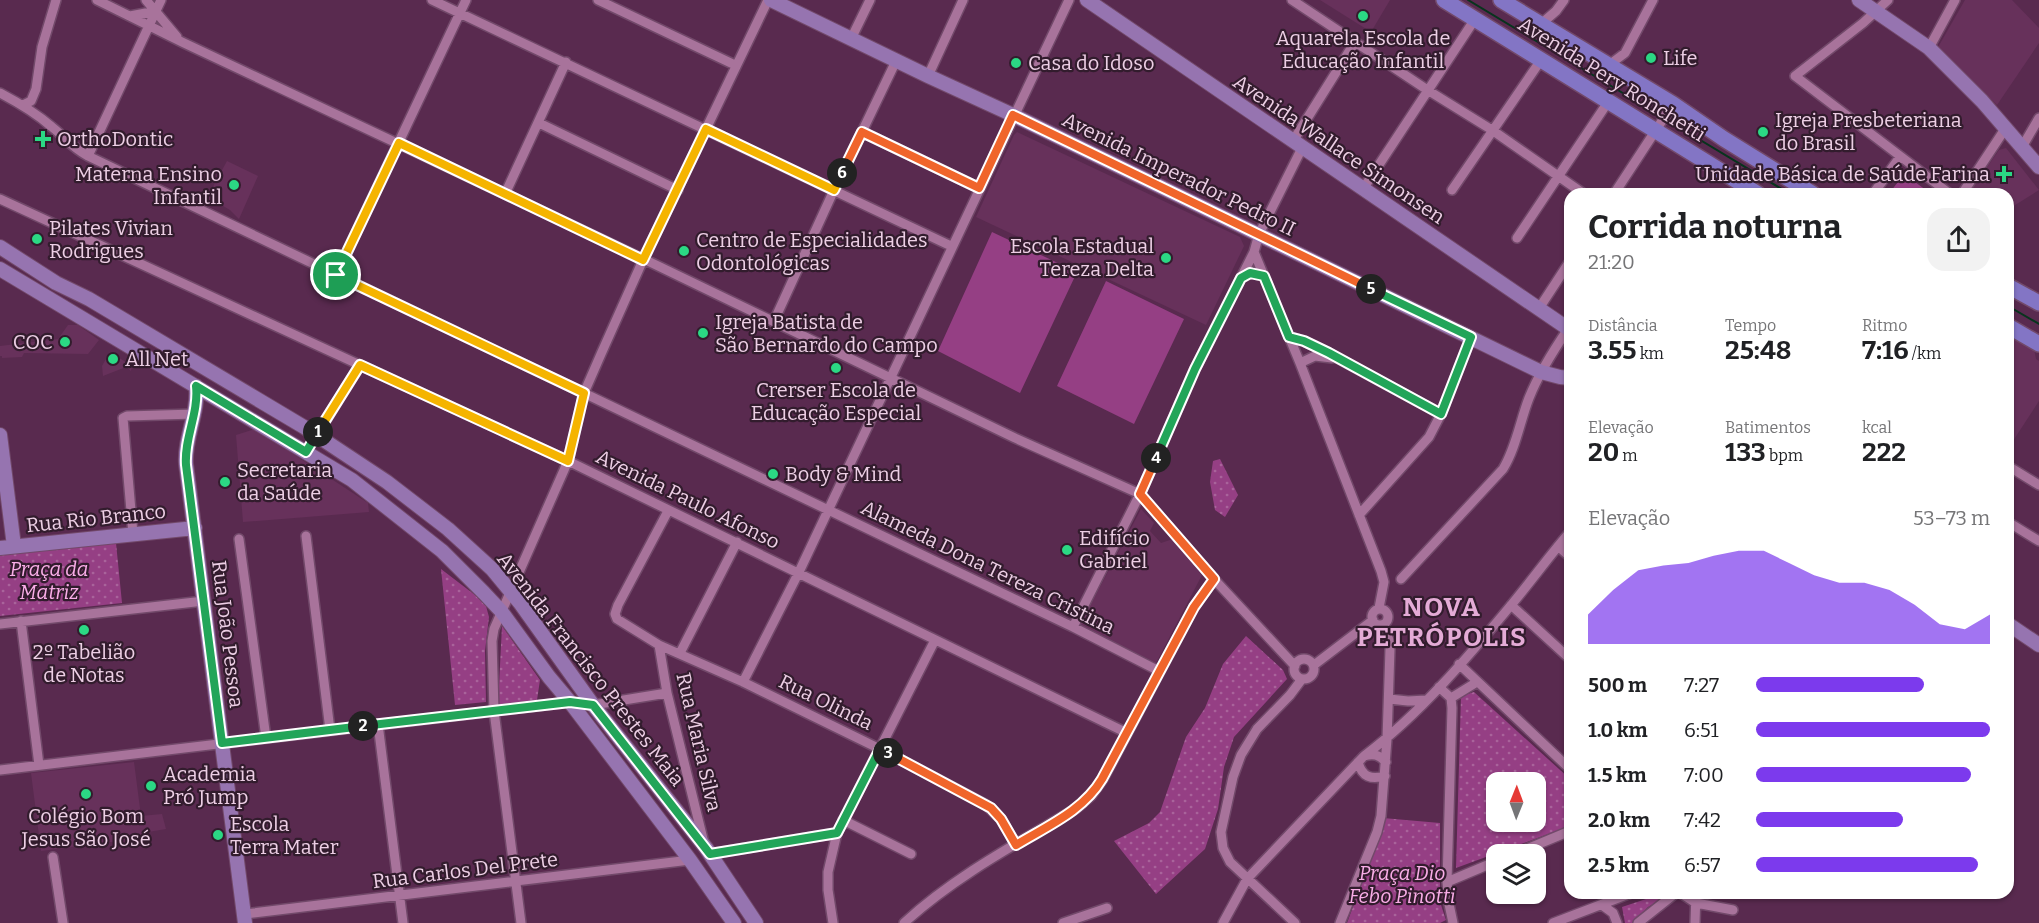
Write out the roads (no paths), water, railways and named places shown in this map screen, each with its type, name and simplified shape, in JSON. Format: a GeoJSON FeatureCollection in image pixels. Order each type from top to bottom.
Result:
{"type":"FeatureCollection","features":[{"type":"Feature","properties":{"kind":"main road","name":"Avenida Pery Ronchetti"},"geometry":{"type":"LineString","coordinates":[[1444,0],[1608,102],[1658,128],[1749,188]]}},
{"type":"Feature","properties":{"kind":"main road","name":"Avenida Pery Ronchetti"},"geometry":{"type":"LineString","coordinates":[[1500,0],[1609,65],[1670,109],[1803,188]]}},
{"type":"Feature","properties":{"kind":"main road"},"geometry":{"type":"LineString","coordinates":[[2014,289],[2039,303]]}},
{"type":"Feature","properties":{"kind":"main road"},"geometry":{"type":"LineString","coordinates":[[2014,329],[2039,344]]}},
{"type":"Feature","properties":{"kind":"street"},"geometry":{"type":"LineString","coordinates":[[23,105],[31,101],[36,89],[42,47],[56,0]]}},
{"type":"Feature","properties":{"kind":"street"},"geometry":{"type":"LineString","coordinates":[[97,0],[774,321],[1015,438],[1140,494],[1214,579],[1295,666],[1296,676],[1302,680]]}},
{"type":"Feature","properties":{"kind":"street"},"geometry":{"type":"LineString","coordinates":[[146,0],[184,43]]}},
{"type":"Feature","properties":{"kind":"street"},"geometry":{"type":"LineString","coordinates":[[88,156],[161,0]]}},
{"type":"Feature","properties":{"kind":"street"},"geometry":{"type":"LineString","coordinates":[[432,0],[951,246]]}},
{"type":"Feature","properties":{"kind":"street"},"geometry":{"type":"LineString","coordinates":[[336,275],[466,0]]}},
{"type":"Feature","properties":{"kind":"street"},"geometry":{"type":"LineString","coordinates":[[598,0],[735,65]]}},
{"type":"Feature","properties":{"kind":"street"},"geometry":{"type":"LineString","coordinates":[[521,923],[494,711],[492,641],[501,611],[568,461],[584,393],[643,260],[735,65],[769,0]]}},
{"type":"Feature","properties":{"kind":"street","name":"Avenida Imperador Pedro II"},"geometry":{"type":"LineString","coordinates":[[769,0],[1013,115],[1541,372],[1564,377]]}},
{"type":"Feature","properties":{"kind":"street"},"geometry":{"type":"LineString","coordinates":[[851,39],[870,0]]}},
{"type":"Feature","properties":{"kind":"street"},"geometry":{"type":"LineString","coordinates":[[928,76],[963,0]]}},
{"type":"Feature","properties":{"kind":"street"},"geometry":{"type":"LineString","coordinates":[[743,682],[799,572],[1069,0]]}},
{"type":"Feature","properties":{"kind":"street","name":"Avenida Wallace Simonsen"},"geometry":{"type":"LineString","coordinates":[[1086,0],[1564,327]]}},
{"type":"Feature","properties":{"kind":"street"},"geometry":{"type":"LineString","coordinates":[[1292,0],[1492,130],[1575,188]]}},
{"type":"Feature","properties":{"kind":"street"},"geometry":{"type":"LineString","coordinates":[[1540,24],[1557,11],[1564,0]]}},
{"type":"Feature","properties":{"kind":"street"},"geometry":{"type":"LineString","coordinates":[[1609,65],[1625,53],[1653,0]]}},
{"type":"Feature","properties":{"kind":"street"},"geometry":{"type":"LineString","coordinates":[[1859,0],[1929,48],[1982,101],[2039,167]]}},
{"type":"Feature","properties":{"kind":"street"},"geometry":{"type":"LineString","coordinates":[[1888,0],[1877,12],[1795,76],[1942,188]]}},
{"type":"Feature","properties":{"kind":"street"},"geometry":{"type":"LineString","coordinates":[[1929,48],[1955,0]]}},
{"type":"Feature","properties":{"kind":"street"},"geometry":{"type":"LineString","coordinates":[[130,16],[156,11]]}},
{"type":"Feature","properties":{"kind":"street"},"geometry":{"type":"LineString","coordinates":[[1363,189],[1475,19]]}},
{"type":"Feature","properties":{"kind":"street"},"geometry":{"type":"LineString","coordinates":[[1073,627],[1140,494],[1195,369],[1254,252],[1259,234],[1298,145],[1355,42]]}},
{"type":"Feature","properties":{"kind":"street"},"geometry":{"type":"LineString","coordinates":[[1452,190],[1540,60]]}},
{"type":"Feature","properties":{"kind":"street"},"geometry":{"type":"LineString","coordinates":[[774,321],[896,61]]}},
{"type":"Feature","properties":{"kind":"street"},"geometry":{"type":"LineString","coordinates":[[506,194],[566,62]]}},
{"type":"Feature","properties":{"kind":"street","name":"Alameda Dona Tereza Cristina"},"geometry":{"type":"LineString","coordinates":[[0,93],[23,105],[53,128],[73,148],[88,156],[1073,627],[1159,671]]}},
{"type":"Feature","properties":{"kind":"street"},"geometry":{"type":"LineString","coordinates":[[1517,238],[1608,102]]}},
{"type":"Feature","properties":{"kind":"street"},"geometry":{"type":"LineString","coordinates":[[1618,188],[1670,109]]}},
{"type":"Feature","properties":{"kind":"street"},"geometry":{"type":"LineString","coordinates":[[2022,147],[2039,118]]}},
{"type":"Feature","properties":{"kind":"street"},"geometry":{"type":"LineString","coordinates":[[539,123],[678,190]]}},
{"type":"Feature","properties":{"kind":"street"},"geometry":{"type":"LineString","coordinates":[[1966,188],[2005,129]]}},
{"type":"Feature","properties":{"kind":"street"},"geometry":{"type":"LineString","coordinates":[[862,132],[979,188]]}},
{"type":"Feature","properties":{"kind":"street"},"geometry":{"type":"LineString","coordinates":[[1877,188],[1900,157]]}},
{"type":"Feature","properties":{"kind":"street","name":"Avenida Paulo Afonso"},"geometry":{"type":"LineString","coordinates":[[0,199],[568,461],[1127,733]]}},
{"type":"Feature","properties":{"kind":"street","name":"Avenida Francisco Prestes Maia"},"geometry":{"type":"LineString","coordinates":[[0,247],[56,283],[88,299],[316,435],[387,482],[448,529],[492,569],[510,590],[593,705],[708,851],[756,923]]}},
{"type":"Feature","properties":{"kind":"street"},"geometry":{"type":"LineString","coordinates":[[1254,252],[1300,363],[1383,577],[1378,608],[1374,611],[1372,620],[1314,665]]}},
{"type":"Feature","properties":{"kind":"street","name":"Avenida Francisco Prestes Maia"},"geometry":{"type":"LineString","coordinates":[[0,269],[352,480],[442,551],[501,611],[690,860],[735,923]]}},
{"type":"Feature","properties":{"kind":"street","name":"Avenida Francisco Prestes Maia"},"geometry":{"type":"LineString","coordinates":[[14,278],[16,271],[23,269],[48,282],[56,283]]}},
{"type":"Feature","properties":{"kind":"street"},"geometry":{"type":"LineString","coordinates":[[1538,310],[1564,270]]}},
{"type":"Feature","properties":{"kind":"street"},"geometry":{"type":"LineString","coordinates":[[1241,278],[1250,273],[1264,276]]}},
{"type":"Feature","properties":{"kind":"street"},"geometry":{"type":"LineString","coordinates":[[1289,337],[1304,341],[1342,360],[1441,414]]}},
{"type":"Feature","properties":{"kind":"street"},"geometry":{"type":"LineString","coordinates":[[1359,515],[1429,437],[1441,414],[1471,337]]}},
{"type":"Feature","properties":{"kind":"street"},"geometry":{"type":"LineString","coordinates":[[1401,579],[1503,469],[1541,372],[1564,338]]}},
{"type":"Feature","properties":{"kind":"street"},"geometry":{"type":"LineString","coordinates":[[1300,363],[1318,356],[1342,360]]}},
{"type":"Feature","properties":{"kind":"street"},"geometry":{"type":"LineString","coordinates":[[306,452],[360,365]]}},
{"type":"Feature","properties":{"kind":"street","name":"Rua João Pessoa"},"geometry":{"type":"LineString","coordinates":[[196,386],[195,414],[185,458],[245,919]]}},
{"type":"Feature","properties":{"kind":"street"},"geometry":{"type":"LineString","coordinates":[[133,534],[123,418],[195,414]]}},
{"type":"Feature","properties":{"kind":"street"},"geometry":{"type":"LineString","coordinates":[[0,435],[14,546]]}},
{"type":"Feature","properties":{"kind":"street"},"geometry":{"type":"LineString","coordinates":[[2014,469],[2039,484]]}},
{"type":"Feature","properties":{"kind":"street","name":"Rua Olinda"},"geometry":{"type":"LineString","coordinates":[[668,511],[618,604],[615,614],[617,619],[659,645],[743,682],[880,749],[991,808],[1001,819],[1016,845]]}},
{"type":"Feature","properties":{"kind":"street"},"geometry":{"type":"LineString","coordinates":[[2014,526],[2039,541]]}},
{"type":"Feature","properties":{"kind":"street","name":"Rua Rio Branco"},"geometry":{"type":"LineString","coordinates":[[0,548],[195,528]]}},
{"type":"Feature","properties":{"kind":"street"},"geometry":{"type":"LineString","coordinates":[[306,536],[330,730]]}},
{"type":"Feature","properties":{"kind":"street"},"geometry":{"type":"LineString","coordinates":[[239,539],[266,738]]}},
{"type":"Feature","properties":{"kind":"street"},"geometry":{"type":"LineString","coordinates":[[1223,923],[1247,879],[1361,759],[1387,739],[1439,687],[1511,605],[1564,539]]}},
{"type":"Feature","properties":{"kind":"street"},"geometry":{"type":"LineString","coordinates":[[680,653],[737,542]]}},
{"type":"Feature","properties":{"kind":"street"},"geometry":{"type":"LineString","coordinates":[[1558,546],[1564,552]]}},
{"type":"Feature","properties":{"kind":"street"},"geometry":{"type":"LineString","coordinates":[[904,923],[935,897],[981,865],[1077,808],[1091,796],[1194,607],[1214,579]]}},
{"type":"Feature","properties":{"kind":"street"},"geometry":{"type":"LineString","coordinates":[[0,624],[204,601]]}},
{"type":"Feature","properties":{"kind":"street"},"geometry":{"type":"LineString","coordinates":[[1511,605],[1564,654]]}},
{"type":"Feature","properties":{"kind":"street"},"geometry":{"type":"LineString","coordinates":[[1378,608],[1384,609],[1389,615],[1382,625]]}},
{"type":"Feature","properties":{"kind":"street"},"geometry":{"type":"LineString","coordinates":[[1372,620],[1382,625]]}},
{"type":"Feature","properties":{"kind":"street"},"geometry":{"type":"LineString","coordinates":[[21,621],[39,765]]}},
{"type":"Feature","properties":{"kind":"street"},"geometry":{"type":"LineString","coordinates":[[1340,923],[1377,832],[1381,816],[1386,762],[1390,650],[1389,640],[1382,625]]}},
{"type":"Feature","properties":{"kind":"street"},"geometry":{"type":"LineString","coordinates":[[2014,628],[2039,645]]}},
{"type":"Feature","properties":{"kind":"street"},"geometry":{"type":"LineString","coordinates":[[833,923],[828,872],[837,833],[935,640]]}},
{"type":"Feature","properties":{"kind":"street","name":"Rua Maria Silva"},"geometry":{"type":"LineString","coordinates":[[659,645],[667,693],[708,851]]}},
{"type":"Feature","properties":{"kind":"street"},"geometry":{"type":"LineString","coordinates":[[1295,666],[1302,659],[1309,660],[1314,665],[1315,671],[1311,677],[1302,680],[1250,739],[1233,777],[1222,823],[1222,844],[1230,862],[1295,923]]}},
{"type":"Feature","properties":{"kind":"street"},"geometry":{"type":"LineString","coordinates":[[1460,664],[1564,763]]}},
{"type":"Feature","properties":{"kind":"street"},"geometry":{"type":"LineString","coordinates":[[1451,698],[1477,682]]}},
{"type":"Feature","properties":{"kind":"street"},"geometry":{"type":"LineString","coordinates":[[1439,687],[1451,698],[1447,882],[1453,923]]}},
{"type":"Feature","properties":{"kind":"street"},"geometry":{"type":"LineString","coordinates":[[0,770],[570,702],[593,705],[667,693]]}},
{"type":"Feature","properties":{"kind":"street"},"geometry":{"type":"LineString","coordinates":[[1389,699],[1426,700]]}},
{"type":"Feature","properties":{"kind":"street"},"geometry":{"type":"LineString","coordinates":[[378,724],[403,923]]}},
{"type":"Feature","properties":{"kind":"street"},"geometry":{"type":"LineString","coordinates":[[1361,759],[1370,754],[1378,755],[1386,762]]}},
{"type":"Feature","properties":{"kind":"street"},"geometry":{"type":"LineString","coordinates":[[1361,759],[1362,774],[1372,778],[1385,776]]}},
{"type":"Feature","properties":{"kind":"street"},"geometry":{"type":"LineString","coordinates":[[843,820],[911,854]]}},
{"type":"Feature","properties":{"kind":"street"},"geometry":{"type":"LineString","coordinates":[[708,851],[837,833]]}},
{"type":"Feature","properties":{"kind":"street"},"geometry":{"type":"LineString","coordinates":[[1539,844],[1564,833]]}},
{"type":"Feature","properties":{"kind":"street"},"geometry":{"type":"LineString","coordinates":[[53,857],[63,923]]}},
{"type":"Feature","properties":{"kind":"street","name":"Rua Carlos Del Prete"},"geometry":{"type":"LineString","coordinates":[[245,919],[400,896],[690,860]]}},
{"type":"Feature","properties":{"kind":"street"},"geometry":{"type":"LineString","coordinates":[[1447,882],[1486,866]]}},
{"type":"Feature","properties":{"kind":"street"},"geometry":{"type":"LineString","coordinates":[[1553,923],[1615,899]]}},
{"type":"Feature","properties":{"kind":"street"},"geometry":{"type":"LineString","coordinates":[[1638,923],[1669,899]]}},
{"type":"Feature","properties":{"kind":"street"},"geometry":{"type":"LineString","coordinates":[[1689,899],[1696,903],[1733,910]]}},
{"type":"Feature","properties":{"kind":"street"},"geometry":{"type":"LineString","coordinates":[[1695,923],[1696,899]]}},
{"type":"Feature","properties":{"kind":"street"},"geometry":{"type":"LineString","coordinates":[[1602,904],[1613,913],[1617,923]]}},
{"type":"Feature","properties":{"kind":"street"},"geometry":{"type":"LineString","coordinates":[[1063,923],[1107,908]]}},
{"type":"Feature","properties":{"kind":"waterway"},"geometry":{"type":"LineString","coordinates":[[1468,0],[1656,113]]}},
{"type":"Feature","properties":{"kind":"waterway"},"geometry":{"type":"LineString","coordinates":[[1672,123],[1780,188]]}},
{"type":"Feature","properties":{"kind":"waterway"},"geometry":{"type":"LineString","coordinates":[[2014,309],[2039,324]]}},
{"type":"Feature","properties":{"kind":"place","name":"Aquarela Escola de Educação Infantil"},"geometry":{"type":"Point","coordinates":[1363,16]}},
{"type":"Feature","properties":{"kind":"place","name":"Life"},"geometry":{"type":"Point","coordinates":[1651,58]}},
{"type":"Feature","properties":{"kind":"place","name":"Casa do Idoso"},"geometry":{"type":"Point","coordinates":[1016,63]}},
{"type":"Feature","properties":{"kind":"place","name":"Igreja Presbeteriana do Brasil"},"geometry":{"type":"Point","coordinates":[1763,132]}},
{"type":"Feature","properties":{"kind":"place","name":"OrthoDontic"},"geometry":{"type":"Point","coordinates":[43,139]}},
{"type":"Feature","properties":{"kind":"place","name":"Unidade Básica de Saúde Farina"},"geometry":{"type":"Point","coordinates":[2004,174]}},
{"type":"Feature","properties":{"kind":"place","name":"Materna Ensino Infantil"},"geometry":{"type":"Point","coordinates":[234,185]}},
{"type":"Feature","properties":{"kind":"place","name":"Pilates Vivian Rodrigues"},"geometry":{"type":"Point","coordinates":[37,239]}},
{"type":"Feature","properties":{"kind":"place","name":"Centro de Especialidades Odontológicas"},"geometry":{"type":"Point","coordinates":[684,251]}},
{"type":"Feature","properties":{"kind":"place","name":"Escola Estadual Tereza Delta"},"geometry":{"type":"Point","coordinates":[1166,258]}},
{"type":"Feature","properties":{"kind":"place","name":"Igreja Batista de São Bernardo do Campo"},"geometry":{"type":"Point","coordinates":[703,333]}},
{"type":"Feature","properties":{"kind":"place","name":"COC"},"geometry":{"type":"Point","coordinates":[65,342]}},
{"type":"Feature","properties":{"kind":"place","name":"All Net"},"geometry":{"type":"Point","coordinates":[113,359]}},
{"type":"Feature","properties":{"kind":"place","name":"Crerser Escola de Educação Especial"},"geometry":{"type":"Point","coordinates":[836,368]}},
{"type":"Feature","properties":{"kind":"place","name":"Body & Mind"},"geometry":{"type":"Point","coordinates":[773,474]}},
{"type":"Feature","properties":{"kind":"place","name":"Secretaria da Saúde"},"geometry":{"type":"Point","coordinates":[225,482]}},
{"type":"Feature","properties":{"kind":"place","name":"Edifício Gabriel"},"geometry":{"type":"Point","coordinates":[1067,550]}},
{"type":"Feature","properties":{"kind":"place","name":"2º Tabelião de Notas"},"geometry":{"type":"Point","coordinates":[84,630]}},
{"type":"Feature","properties":{"kind":"place","name":"Academia Pró Jump"},"geometry":{"type":"Point","coordinates":[151,786]}},
{"type":"Feature","properties":{"kind":"place","name":"Colégio Bom Jesus São José"},"geometry":{"type":"Point","coordinates":[86,794]}},
{"type":"Feature","properties":{"kind":"place","name":"Escola Terra Mater"},"geometry":{"type":"Point","coordinates":[218,835]}},
{"type":"Feature","properties":{"kind":"district","name":"NOVA PETRÓPOLIS"},"geometry":{"type":"Point","coordinates":[1442,622]}},
{"type":"Feature","properties":{"kind":"park label","name":"Praça da Matriz"},"geometry":{"type":"Point","coordinates":[49,580]}},
{"type":"Feature","properties":{"kind":"park label","name":"Praça Dio Febo Pinotti"},"geometry":{"type":"Point","coordinates":[1402,884]}}]}
